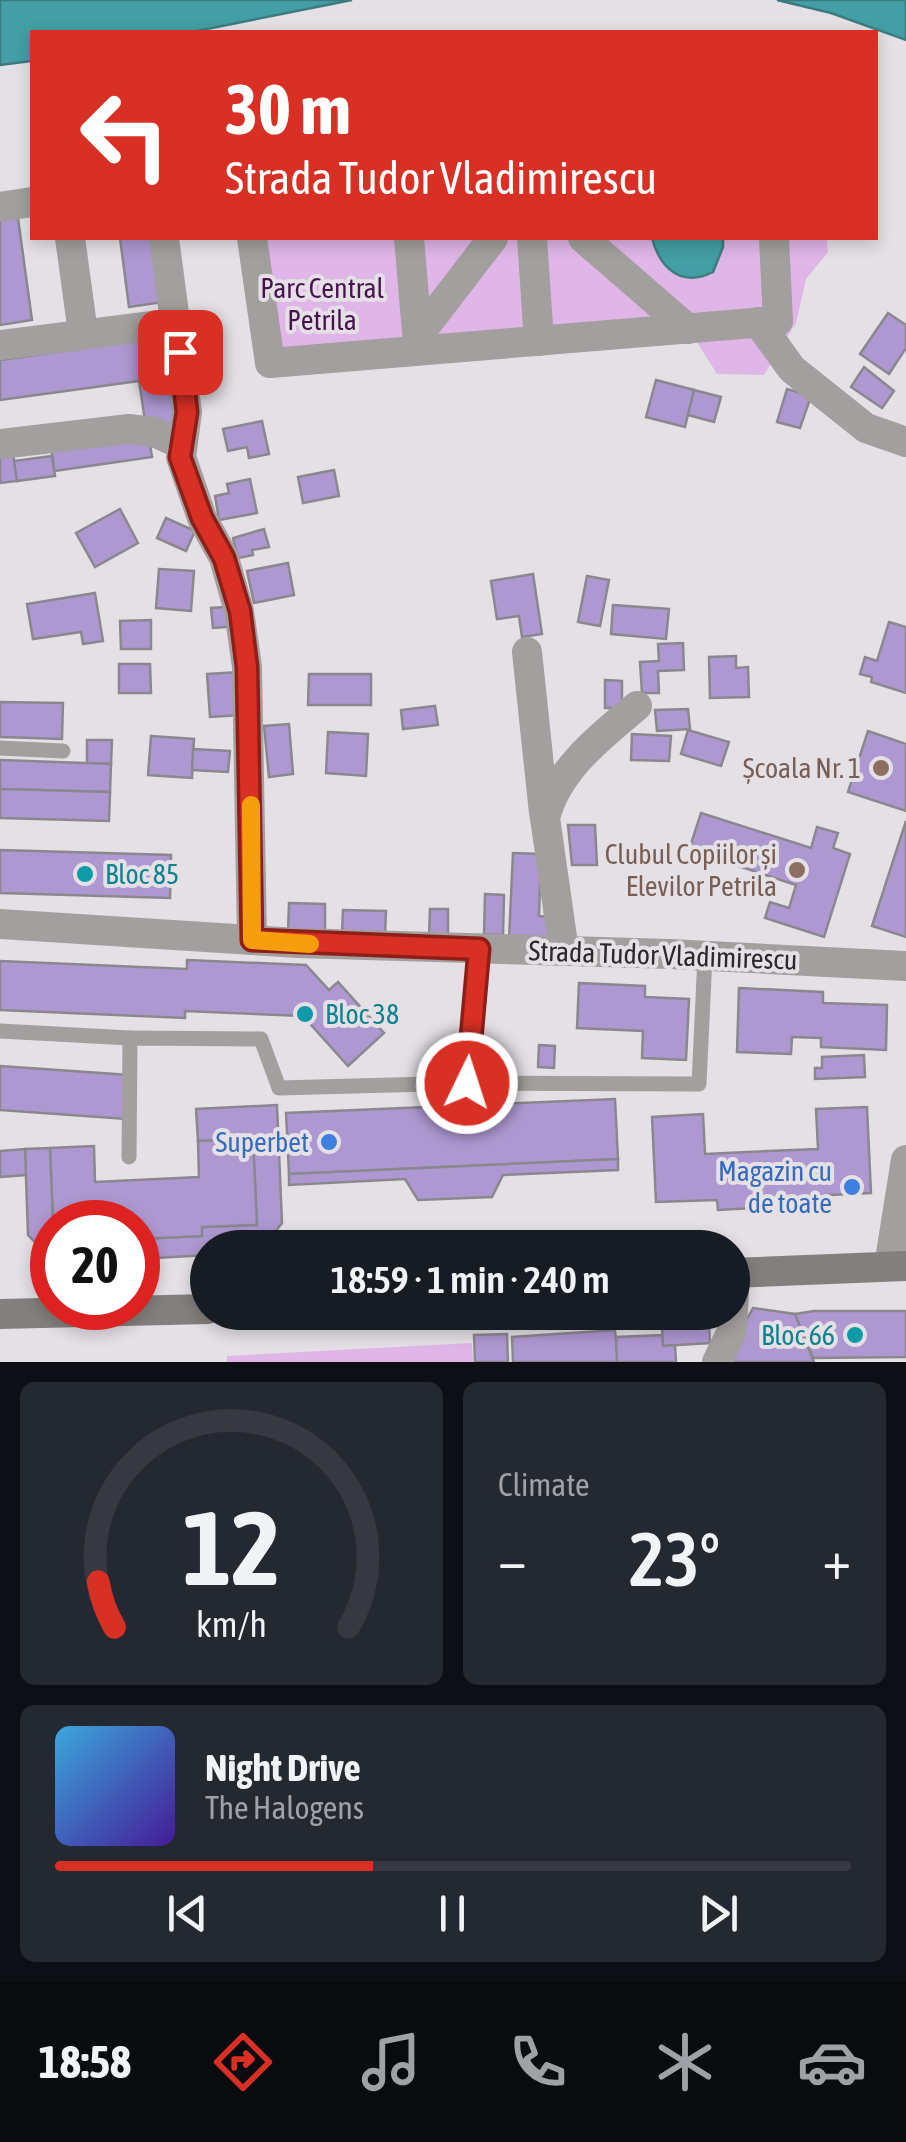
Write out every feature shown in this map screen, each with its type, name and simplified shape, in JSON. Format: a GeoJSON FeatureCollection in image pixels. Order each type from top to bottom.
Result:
{"type":"FeatureCollection","features":[{"type":"Feature","properties":{"kind":"main road"},"geometry":{"type":"LineString","coordinates":[[750,1272],[898,1266]]}},
{"type":"Feature","properties":{"kind":"main road"},"geometry":{"type":"LineString","coordinates":[[0,1314],[190,1309]]}},
{"type":"Feature","properties":{"kind":"street"},"geometry":{"type":"LineString","coordinates":[[0,207],[30,202]]}},
{"type":"Feature","properties":{"kind":"street"},"geometry":{"type":"LineString","coordinates":[[70,240],[83,333]]}},
{"type":"Feature","properties":{"kind":"street"},"geometry":{"type":"LineString","coordinates":[[164,240],[187,412],[180,457],[202,518],[224,558],[240,611],[247,667],[252,940]]}},
{"type":"Feature","properties":{"kind":"street"},"geometry":{"type":"LineString","coordinates":[[252,240],[270,363],[418,344],[539,341],[778,321],[774,240]]}},
{"type":"Feature","properties":{"kind":"street"},"geometry":{"type":"LineString","coordinates":[[409,240],[418,344]]}},
{"type":"Feature","properties":{"kind":"street"},"geometry":{"type":"LineString","coordinates":[[418,344],[492,240]]}},
{"type":"Feature","properties":{"kind":"street"},"geometry":{"type":"LineString","coordinates":[[532,240],[539,341]]}},
{"type":"Feature","properties":{"kind":"street"},"geometry":{"type":"LineString","coordinates":[[585,240],[688,329]]}},
{"type":"Feature","properties":{"kind":"street"},"geometry":{"type":"LineString","coordinates":[[758,322],[792,368],[866,428],[906,442]]}},
{"type":"Feature","properties":{"kind":"street"},"geometry":{"type":"LineString","coordinates":[[0,345],[176,323]]}},
{"type":"Feature","properties":{"kind":"street"},"geometry":{"type":"LineString","coordinates":[[0,444],[129,429],[154,432],[182,445]]}},
{"type":"Feature","properties":{"kind":"street"},"geometry":{"type":"LineString","coordinates":[[527,652],[564,951]]}},
{"type":"Feature","properties":{"kind":"street"},"geometry":{"type":"LineString","coordinates":[[545,818],[550,798],[568,771],[637,706]]}},
{"type":"Feature","properties":{"kind":"street","name":"Strada Tudor Vladimirescu"},"geometry":{"type":"LineString","coordinates":[[0,924],[252,940],[906,966]]}},
{"type":"Feature","properties":{"kind":"street"},"geometry":{"type":"LineString","coordinates":[[898,1266],[906,1160]]}},
{"type":"Feature","properties":{"kind":"street"},"geometry":{"type":"LineString","coordinates":[[717,1362],[732,1330]]}},
{"type":"Feature","properties":{"kind":"lane"},"geometry":{"type":"LineString","coordinates":[[0,748],[63,751]]}},
{"type":"Feature","properties":{"kind":"lane"},"geometry":{"type":"LineString","coordinates":[[467,1083],[479,949]]}},
{"type":"Feature","properties":{"kind":"lane"},"geometry":{"type":"LineString","coordinates":[[0,1031],[130,1038],[261,1039],[278,1088],[467,1083],[700,1084],[705,956]]}},
{"type":"Feature","properties":{"kind":"lane"},"geometry":{"type":"LineString","coordinates":[[129,1157],[130,1038]]}},
{"type":"Feature","properties":{"kind":"green space","name":"Parc Central Petrila"},"geometry":{"type":"Polygon","coordinates":[[[242,240],[827,240],[828,252],[806,279],[796,323],[764,375],[717,374],[693,336],[264,375],[242,240]]]}},
{"type":"Feature","properties":{"kind":"green space"},"geometry":{"type":"Polygon","coordinates":[[[472,1343],[473,1362],[227,1362],[227,1356],[472,1343]]]}},
{"type":"Feature","properties":{"kind":"water"},"geometry":{"type":"Polygon","coordinates":[[[0,0],[352,0],[202,30],[30,30],[30,61],[0,65],[0,0]]]}},
{"type":"Feature","properties":{"kind":"water"},"geometry":{"type":"Polygon","coordinates":[[[777,0],[906,0],[906,40],[831,13],[777,0]]]}},
{"type":"Feature","properties":{"kind":"water"},"geometry":{"type":"Polygon","coordinates":[[[653,240],[723,240],[713,272],[691,278],[666,266],[653,240]]]}},
{"type":"Feature","properties":{"kind":"building"},"geometry":{"type":"Polygon","coordinates":[[[18,218],[32,320],[0,325],[0,220],[18,218]]]}},
{"type":"Feature","properties":{"kind":"building"},"geometry":{"type":"Polygon","coordinates":[[[120,240],[154,240],[163,302],[129,307],[120,240]]]}},
{"type":"Feature","properties":{"kind":"building"},"geometry":{"type":"Polygon","coordinates":[[[888,313],[906,325],[906,348],[889,374],[860,354],[888,313]]]}},
{"type":"Feature","properties":{"kind":"building"},"geometry":{"type":"Polygon","coordinates":[[[170,336],[182,422],[146,427],[139,381],[0,400],[0,360],[170,336]]]}},
{"type":"Feature","properties":{"kind":"building"},"geometry":{"type":"Polygon","coordinates":[[[864,367],[894,391],[882,408],[851,387],[864,367]]]}},
{"type":"Feature","properties":{"kind":"building"},"geometry":{"type":"Polygon","coordinates":[[[656,380],[694,390],[685,427],[646,417],[656,380]]]}},
{"type":"Feature","properties":{"kind":"building"},"geometry":{"type":"Polygon","coordinates":[[[787,389],[811,396],[800,428],[777,422],[787,389]]]}},
{"type":"Feature","properties":{"kind":"building"},"geometry":{"type":"Polygon","coordinates":[[[694,390],[721,397],[714,422],[688,415],[694,390]]]}},
{"type":"Feature","properties":{"kind":"building"},"geometry":{"type":"Polygon","coordinates":[[[262,421],[269,454],[249,458],[247,447],[228,451],[223,429],[262,421]]]}},
{"type":"Feature","properties":{"kind":"building"},"geometry":{"type":"Polygon","coordinates":[[[148,433],[152,457],[54,471],[51,446],[148,433]]]}},
{"type":"Feature","properties":{"kind":"building"},"geometry":{"type":"Polygon","coordinates":[[[13,452],[17,481],[0,483],[0,454],[13,452]]]}},
{"type":"Feature","properties":{"kind":"building"},"geometry":{"type":"Polygon","coordinates":[[[52,456],[55,476],[17,481],[14,461],[52,456]]]}},
{"type":"Feature","properties":{"kind":"building"},"geometry":{"type":"Polygon","coordinates":[[[334,470],[339,496],[303,503],[298,477],[334,470]]]}},
{"type":"Feature","properties":{"kind":"building"},"geometry":{"type":"Polygon","coordinates":[[[250,479],[257,513],[219,520],[215,496],[229,493],[227,484],[250,479]]]}},
{"type":"Feature","properties":{"kind":"building"},"geometry":{"type":"Polygon","coordinates":[[[120,509],[138,543],[95,567],[76,533],[120,509]]]}},
{"type":"Feature","properties":{"kind":"building"},"geometry":{"type":"Polygon","coordinates":[[[166,518],[195,531],[186,551],[157,538],[166,518]]]}},
{"type":"Feature","properties":{"kind":"building"},"geometry":{"type":"Polygon","coordinates":[[[264,529],[269,547],[238,558],[233,538],[264,529]]]}},
{"type":"Feature","properties":{"kind":"building"},"geometry":{"type":"Polygon","coordinates":[[[288,563],[294,595],[254,603],[247,571],[288,563]]]}},
{"type":"Feature","properties":{"kind":"building"},"geometry":{"type":"Polygon","coordinates":[[[159,569],[194,571],[191,611],[156,608],[159,569]]]}},
{"type":"Feature","properties":{"kind":"building"},"geometry":{"type":"Polygon","coordinates":[[[533,574],[542,634],[522,637],[519,616],[497,619],[491,581],[533,574]]]}},
{"type":"Feature","properties":{"kind":"building"},"geometry":{"type":"Polygon","coordinates":[[[587,576],[609,580],[600,626],[578,622],[587,576]]]}},
{"type":"Feature","properties":{"kind":"building"},"geometry":{"type":"Polygon","coordinates":[[[95,593],[103,641],[83,644],[81,632],[33,639],[27,604],[95,593]]]}},
{"type":"Feature","properties":{"kind":"building"},"geometry":{"type":"Polygon","coordinates":[[[613,605],[669,609],[666,639],[611,634],[613,605]]]}},
{"type":"Feature","properties":{"kind":"building"},"geometry":{"type":"Polygon","coordinates":[[[237,606],[239,626],[213,628],[211,608],[237,606]]]}},
{"type":"Feature","properties":{"kind":"building"},"geometry":{"type":"Polygon","coordinates":[[[151,620],[151,649],[121,649],[120,621],[151,620]]]}},
{"type":"Feature","properties":{"kind":"building"},"geometry":{"type":"Polygon","coordinates":[[[889,622],[906,627],[906,693],[871,682],[872,677],[860,674],[865,657],[877,661],[889,622]]]}},
{"type":"Feature","properties":{"kind":"building"},"geometry":{"type":"Polygon","coordinates":[[[683,643],[684,670],[658,671],[659,693],[642,693],[640,662],[659,661],[658,644],[683,643]]]}},
{"type":"Feature","properties":{"kind":"building"},"geometry":{"type":"Polygon","coordinates":[[[736,656],[736,668],[748,667],[749,697],[710,698],[709,657],[736,656]]]}},
{"type":"Feature","properties":{"kind":"building"},"geometry":{"type":"Polygon","coordinates":[[[119,664],[150,664],[151,693],[119,693],[119,664]]]}},
{"type":"Feature","properties":{"kind":"building"},"geometry":{"type":"Polygon","coordinates":[[[240,672],[242,715],[210,717],[207,674],[240,672]]]}},
{"type":"Feature","properties":{"kind":"building"},"geometry":{"type":"Polygon","coordinates":[[[309,674],[371,674],[371,705],[308,705],[309,674]]]}},
{"type":"Feature","properties":{"kind":"building"},"geometry":{"type":"Polygon","coordinates":[[[605,680],[622,681],[622,708],[605,708],[605,680]]]}},
{"type":"Feature","properties":{"kind":"building"},"geometry":{"type":"Polygon","coordinates":[[[0,702],[63,703],[62,739],[0,737],[0,702]]]}},
{"type":"Feature","properties":{"kind":"building"},"geometry":{"type":"Polygon","coordinates":[[[435,706],[438,725],[403,729],[401,710],[435,706]]]}},
{"type":"Feature","properties":{"kind":"building"},"geometry":{"type":"Polygon","coordinates":[[[688,709],[690,729],[657,731],[655,710],[688,709]]]}},
{"type":"Feature","properties":{"kind":"building"},"geometry":{"type":"Polygon","coordinates":[[[289,724],[293,774],[269,777],[264,726],[289,724]]]}},
{"type":"Feature","properties":{"kind":"building"},"geometry":{"type":"Polygon","coordinates":[[[688,730],[729,742],[721,766],[681,754],[688,730]]]}},
{"type":"Feature","properties":{"kind":"building","name":"Școala Nr. 1"},"geometry":{"type":"Polygon","coordinates":[[[868,731],[906,744],[906,811],[848,792],[868,731]]]}},
{"type":"Feature","properties":{"kind":"building"},"geometry":{"type":"Polygon","coordinates":[[[328,732],[368,734],[366,776],[326,773],[328,732]]]}},
{"type":"Feature","properties":{"kind":"building"},"geometry":{"type":"Polygon","coordinates":[[[632,734],[671,736],[669,761],[631,760],[632,734]]]}},
{"type":"Feature","properties":{"kind":"building"},"geometry":{"type":"Polygon","coordinates":[[[151,736],[194,739],[192,778],[148,775],[151,736]]]}},
{"type":"Feature","properties":{"kind":"building"},"geometry":{"type":"Polygon","coordinates":[[[87,740],[112,740],[111,764],[87,763],[87,740]]]}},
{"type":"Feature","properties":{"kind":"building"},"geometry":{"type":"Polygon","coordinates":[[[193,749],[230,751],[228,772],[192,770],[193,749]]]}},
{"type":"Feature","properties":{"kind":"building"},"geometry":{"type":"Polygon","coordinates":[[[0,760],[111,764],[110,792],[0,789],[0,760]]]}},
{"type":"Feature","properties":{"kind":"building"},"geometry":{"type":"Polygon","coordinates":[[[0,789],[110,792],[109,821],[0,818],[0,789]]]}},
{"type":"Feature","properties":{"kind":"building","name":"Clubul Copiilor și Elevilor Petrila"},"geometry":{"type":"Polygon","coordinates":[[[701,813],[811,848],[817,827],[838,833],[833,848],[850,854],[824,937],[765,918],[770,902],[789,908],[796,885],[689,850],[701,813]]]}},
{"type":"Feature","properties":{"kind":"building","name":"Școala Nr. 1"},"geometry":{"type":"Polygon","coordinates":[[[906,821],[906,937],[872,926],[906,821]]]}},
{"type":"Feature","properties":{"kind":"building"},"geometry":{"type":"Polygon","coordinates":[[[568,825],[595,825],[597,865],[572,865],[568,825]]]}},
{"type":"Feature","properties":{"kind":"building","name":"Bloc 85"},"geometry":{"type":"Polygon","coordinates":[[[0,850],[171,855],[170,898],[0,893],[0,850]]]}},
{"type":"Feature","properties":{"kind":"building"},"geometry":{"type":"Polygon","coordinates":[[[513,853],[541,854],[539,916],[555,917],[555,941],[509,939],[513,853]]]}},
{"type":"Feature","properties":{"kind":"building"},"geometry":{"type":"Polygon","coordinates":[[[485,894],[504,895],[503,935],[484,934],[485,894]]]}},
{"type":"Feature","properties":{"kind":"building"},"geometry":{"type":"Polygon","coordinates":[[[289,903],[325,904],[325,934],[288,933],[289,903]]]}},
{"type":"Feature","properties":{"kind":"building"},"geometry":{"type":"Polygon","coordinates":[[[430,909],[448,909],[448,937],[429,937],[430,909]]]}},
{"type":"Feature","properties":{"kind":"building"},"geometry":{"type":"Polygon","coordinates":[[[343,910],[386,911],[385,936],[342,934],[343,910]]]}},
{"type":"Feature","properties":{"kind":"building","name":"Bloc 38"},"geometry":{"type":"Polygon","coordinates":[[[187,960],[306,965],[329,990],[338,982],[384,1033],[348,1066],[303,1016],[185,1011],[185,1018],[0,1010],[0,961],[187,969],[187,960]]]}},
{"type":"Feature","properties":{"kind":"building"},"geometry":{"type":"Polygon","coordinates":[[[579,983],[645,986],[645,997],[689,999],[686,1060],[642,1058],[643,1031],[577,1028],[579,983]]]}},
{"type":"Feature","properties":{"kind":"building"},"geometry":{"type":"Polygon","coordinates":[[[739,988],[823,992],[823,1003],[887,1005],[886,1050],[821,1047],[821,1038],[792,1037],[791,1054],[737,1052],[739,988]]]}},
{"type":"Feature","properties":{"kind":"building"},"geometry":{"type":"Polygon","coordinates":[[[539,1045],[555,1046],[554,1068],[538,1067],[539,1045]]]}},
{"type":"Feature","properties":{"kind":"building"},"geometry":{"type":"Polygon","coordinates":[[[864,1055],[865,1077],[815,1079],[815,1068],[822,1068],[822,1057],[864,1055]]]}},
{"type":"Feature","properties":{"kind":"building"},"geometry":{"type":"Polygon","coordinates":[[[0,1066],[129,1075],[126,1119],[0,1110],[0,1066]]]}},
{"type":"Feature","properties":{"kind":"building"},"geometry":{"type":"Polygon","coordinates":[[[615,1099],[618,1159],[289,1174],[286,1113],[615,1099]]]}},
{"type":"Feature","properties":{"kind":"building"},"geometry":{"type":"Polygon","coordinates":[[[277,1105],[282,1223],[277,1230],[202,1230],[257,1225],[253,1139],[198,1141],[196,1109],[277,1105]]]}},
{"type":"Feature","properties":{"kind":"building"},"geometry":{"type":"Polygon","coordinates":[[[867,1107],[871,1193],[810,1196],[810,1205],[718,1210],[717,1200],[656,1202],[652,1117],[703,1114],[705,1154],[818,1149],[816,1109],[867,1107]]]}},
{"type":"Feature","properties":{"kind":"building"},"geometry":{"type":"Polygon","coordinates":[[[253,1139],[257,1225],[202,1227],[190,1230],[190,1237],[160,1238],[160,1200],[52,1200],[50,1148],[94,1146],[95,1182],[199,1177],[198,1141],[253,1139]]]}},
{"type":"Feature","properties":{"kind":"building"},"geometry":{"type":"Polygon","coordinates":[[[50,1148],[52,1200],[30,1200],[30,1237],[28,1235],[25,1149],[50,1148]]]}},
{"type":"Feature","properties":{"kind":"building"},"geometry":{"type":"Polygon","coordinates":[[[25,1149],[26,1175],[0,1177],[0,1151],[25,1149]]]}},
{"type":"Feature","properties":{"kind":"building"},"geometry":{"type":"Polygon","coordinates":[[[618,1159],[618,1170],[503,1175],[492,1197],[418,1200],[405,1179],[289,1185],[289,1174],[618,1159]]]}},
{"type":"Feature","properties":{"kind":"building"},"geometry":{"type":"Polygon","coordinates":[[[190,1237],[190,1256],[160,1258],[160,1238],[190,1237]]]}},
{"type":"Feature","properties":{"kind":"building","name":"Bloc 66"},"geometry":{"type":"Polygon","coordinates":[[[753,1308],[795,1314],[814,1362],[724,1362],[741,1330],[750,1330],[753,1308]]]}},
{"type":"Feature","properties":{"kind":"building","name":"Bloc 66"},"geometry":{"type":"Polygon","coordinates":[[[906,1311],[906,1357],[813,1358],[795,1314],[906,1311]]]}},
{"type":"Feature","properties":{"kind":"building"},"geometry":{"type":"Polygon","coordinates":[[[615,1330],[618,1362],[513,1362],[512,1337],[615,1330]]]}},
{"type":"Feature","properties":{"kind":"building"},"geometry":{"type":"Polygon","coordinates":[[[662,1330],[709,1330],[710,1343],[663,1346],[662,1330]]]}},
{"type":"Feature","properties":{"kind":"building"},"geometry":{"type":"Polygon","coordinates":[[[507,1334],[508,1362],[475,1362],[474,1335],[507,1334]]]}},
{"type":"Feature","properties":{"kind":"building"},"geometry":{"type":"Polygon","coordinates":[[[662,1335],[663,1346],[675,1345],[676,1362],[617,1362],[616,1337],[662,1335]]]}},
{"type":"Feature","properties":{"kind":"slow traffic"},"geometry":{"type":"LineString","coordinates":[[251,805],[252,940],[310,944]]}},
{"type":"Feature","properties":{"kind":"place","name":"Școala Nr. 1"},"geometry":{"type":"Point","coordinates":[881,768]}},
{"type":"Feature","properties":{"kind":"place","name":"Clubul Copiilor și Elevilor Petrila"},"geometry":{"type":"Point","coordinates":[797,870]}},
{"type":"Feature","properties":{"kind":"place","name":"Bloc 85"},"geometry":{"type":"Point","coordinates":[85,874]}},
{"type":"Feature","properties":{"kind":"place","name":"Bloc 38"},"geometry":{"type":"Point","coordinates":[305,1014]}},
{"type":"Feature","properties":{"kind":"place","name":"Superbet"},"geometry":{"type":"Point","coordinates":[329,1142]}},
{"type":"Feature","properties":{"kind":"place","name":"Magazin cu de toate"},"geometry":{"type":"Point","coordinates":[852,1187]}},
{"type":"Feature","properties":{"kind":"place","name":"Bloc 66"},"geometry":{"type":"Point","coordinates":[855,1335]}},
{"type":"Feature","properties":{"kind":"route"},"geometry":{"type":"LineString","coordinates":[[180,352],[187,412],[180,457],[202,518],[224,558],[240,611],[247,667],[252,940],[479,949],[467,1083]]}}]}
